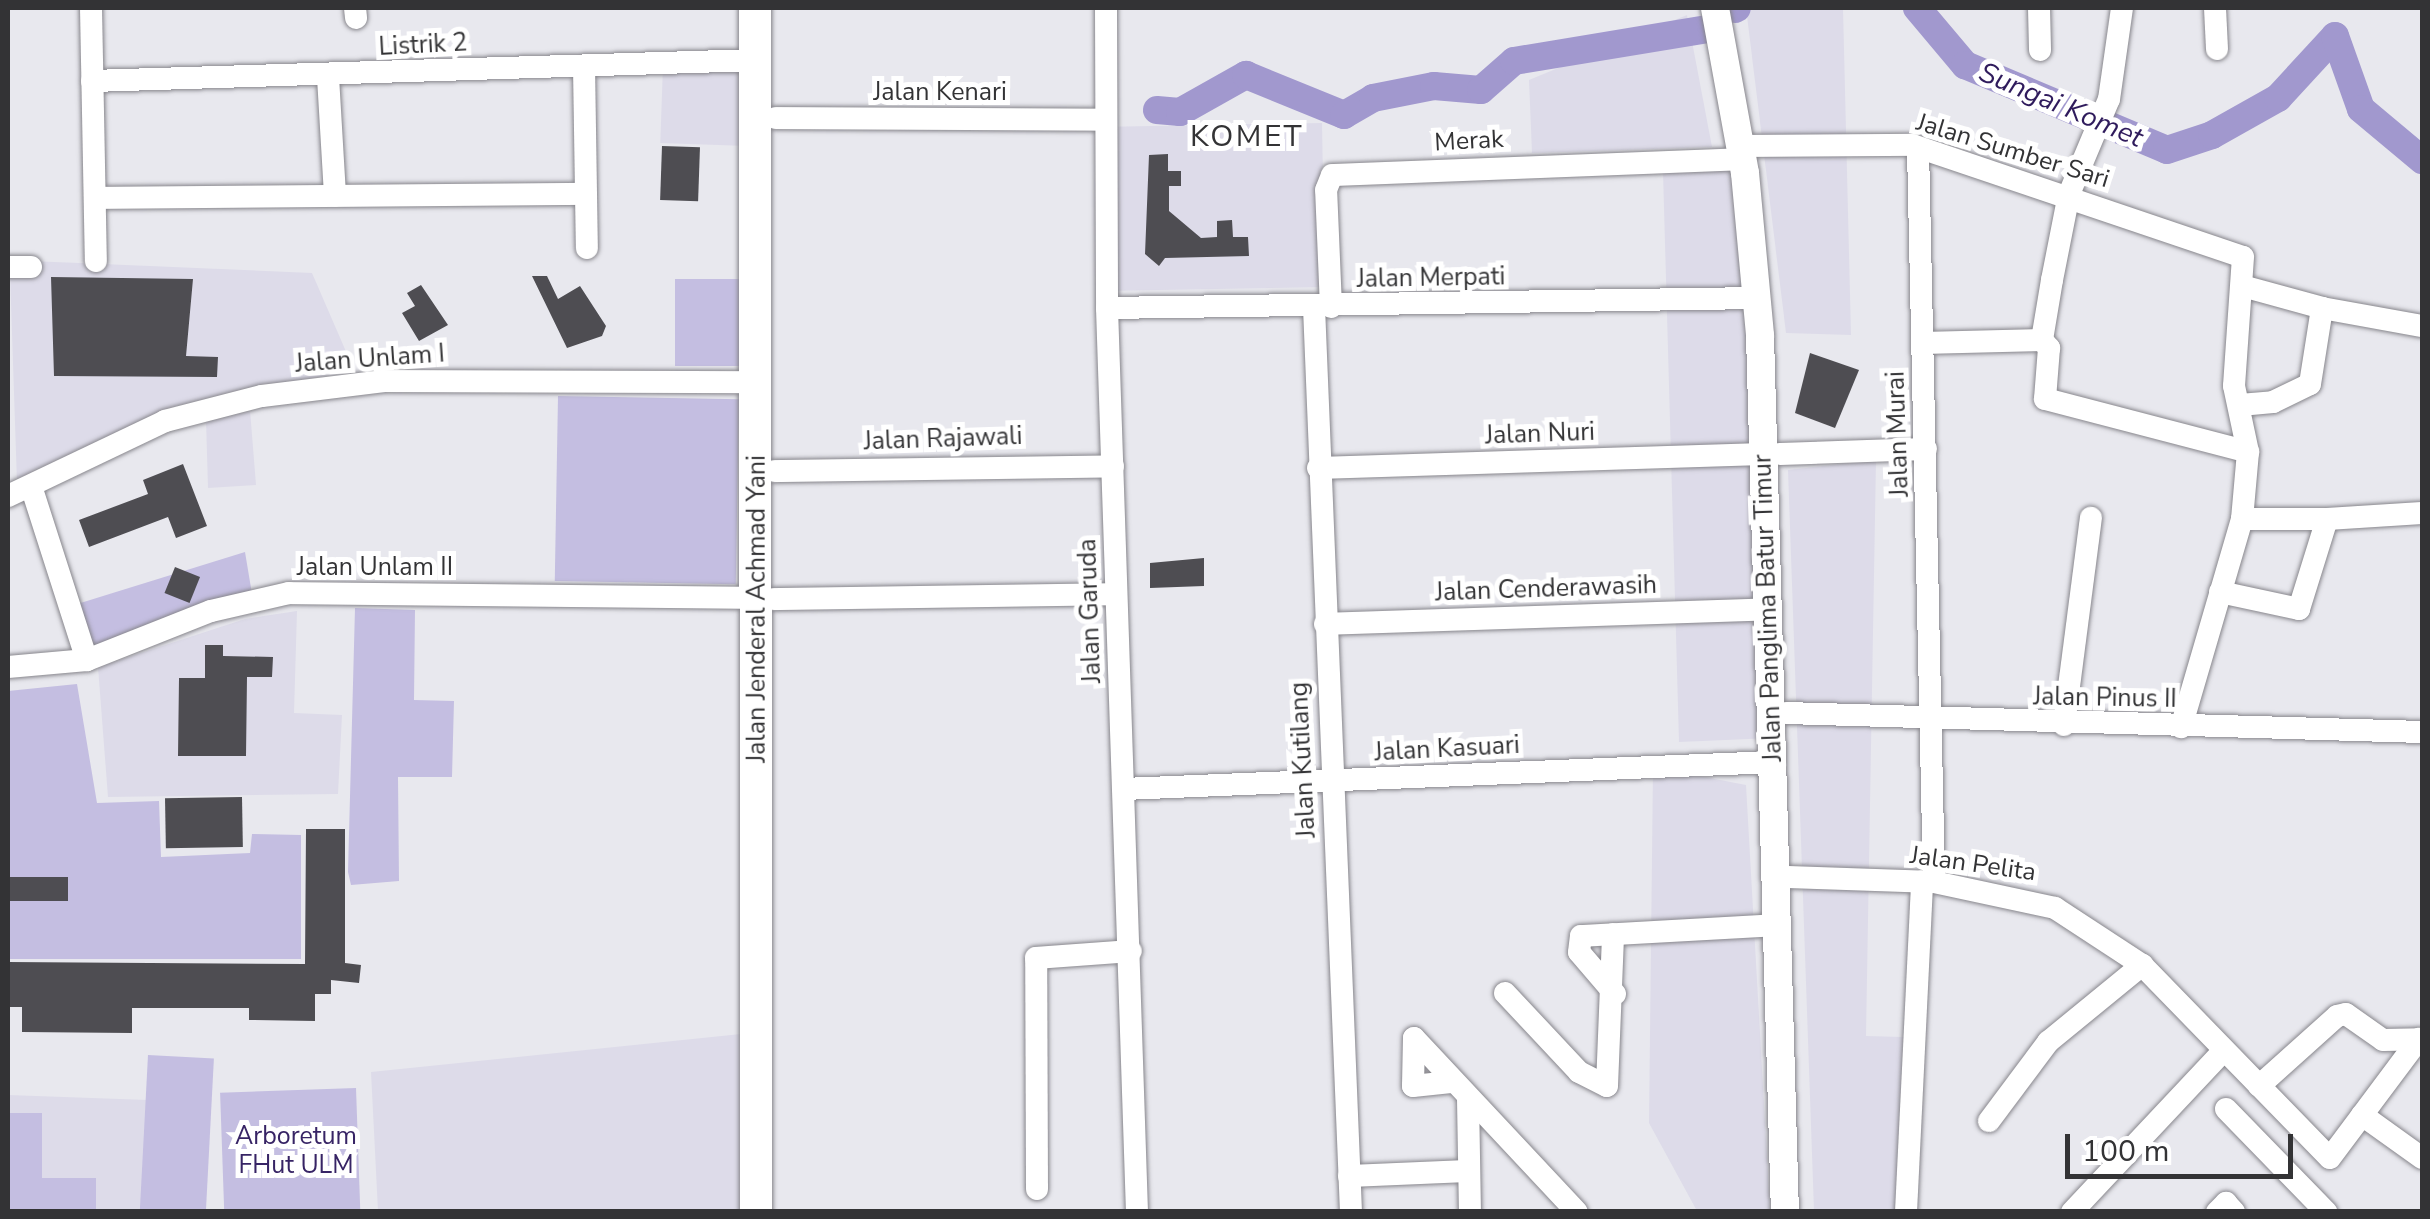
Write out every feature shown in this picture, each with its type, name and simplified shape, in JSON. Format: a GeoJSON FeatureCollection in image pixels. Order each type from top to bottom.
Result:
{"type":"FeatureCollection","features":[{"type":"Feature","properties":{"kind":"highway","name":"Jalan Jenderal Achmad Yani"},"geometry":{"type":"LineString","coordinates":[[754,8],[775,470],[765,598],[756,1212]]}},
{"type":"Feature","properties":{"kind":"highway","name":"Jalan Jenderal Achmad Yani"},"geometry":{"type":"LineString","coordinates":[[767,230],[776,118],[776,8]]}},
{"type":"Feature","properties":{"kind":"highway","name":"Jalan Jenderal Achmad Yani"},"geometry":{"type":"LineString","coordinates":[[767,329],[758,382],[775,1212]]}},
{"type":"Feature","properties":{"kind":"main road","name":"Jalan Panglima Batur Timur"},"geometry":{"type":"LineString","coordinates":[[1715,8],[1771,296],[1774,559],[1786,713],[1788,877],[1802,1212]]}},
{"type":"Feature","properties":{"kind":"main road","name":"Jalan Panglima Batur Timur"},"geometry":{"type":"LineString","coordinates":[[1730,8],[1771,454]]}},
{"type":"Feature","properties":{"kind":"main road","name":"Jalan Panglima Batur Timur"},"geometry":{"type":"LineString","coordinates":[[1774,559],[1768,609],[1785,1212]]}},
{"type":"Feature","properties":{"kind":"street"},"geometry":{"type":"LineString","coordinates":[[91,8],[96,261]]}},
{"type":"Feature","properties":{"kind":"street","name":"Jalan Garuda"},"geometry":{"type":"LineString","coordinates":[[1106,8],[1107,308],[1137,1212]]}},
{"type":"Feature","properties":{"kind":"street"},"geometry":{"type":"LineString","coordinates":[[2039,8],[2040,50]]}},
{"type":"Feature","properties":{"kind":"street"},"geometry":{"type":"LineString","coordinates":[[2042,340],[2069,194],[2109,98],[2122,8]]}},
{"type":"Feature","properties":{"kind":"street"},"geometry":{"type":"LineString","coordinates":[[2215,8],[2217,49]]}},
{"type":"Feature","properties":{"kind":"street","name":"Listrik 2"},"geometry":{"type":"LineString","coordinates":[[92,82],[756,60]]}},
{"type":"Feature","properties":{"kind":"street"},"geometry":{"type":"LineString","coordinates":[[584,66],[587,248]]}},
{"type":"Feature","properties":{"kind":"street"},"geometry":{"type":"LineString","coordinates":[[328,77],[335,196]]}},
{"type":"Feature","properties":{"kind":"street","name":"Jalan Kenari"},"geometry":{"type":"LineString","coordinates":[[776,118],[1104,120]]}},
{"type":"Feature","properties":{"kind":"street","name":"Jalan Sumber Sari"},"geometry":{"type":"LineString","coordinates":[[1746,153],[1918,148],[2069,194],[2240,254],[2247,276],[2322,308],[2422,326]]}},
{"type":"Feature","properties":{"kind":"street","name":"Jalan Murai"},"geometry":{"type":"LineString","coordinates":[[1906,1212],[1936,718],[1918,148]]}},
{"type":"Feature","properties":{"kind":"street","name":"Merak"},"geometry":{"type":"LineString","coordinates":[[1322,307],[1326,190],[1332,175],[1746,153]]}},
{"type":"Feature","properties":{"kind":"street"},"geometry":{"type":"LineString","coordinates":[[97,198],[585,194]]}},
{"type":"Feature","properties":{"kind":"street"},"geometry":{"type":"LineString","coordinates":[[2182,728],[2242,519],[2248,452],[2234,386],[2247,276]]}},
{"type":"Feature","properties":{"kind":"street","name":"Jalan Merpati"},"geometry":{"type":"LineString","coordinates":[[1107,308],[1757,298]]}},
{"type":"Feature","properties":{"kind":"street","name":"Jalan Kutilang"},"geometry":{"type":"LineString","coordinates":[[1322,307],[1318,468],[1351,1212]]}},
{"type":"Feature","properties":{"kind":"street"},"geometry":{"type":"LineString","coordinates":[[2240,405],[2273,402],[2310,384],[2322,308]]}},
{"type":"Feature","properties":{"kind":"street"},"geometry":{"type":"LineString","coordinates":[[1923,343],[2042,340]]}},
{"type":"Feature","properties":{"kind":"street"},"geometry":{"type":"LineString","coordinates":[[2042,340],[2049,348],[2048,403],[2248,452]]}},
{"type":"Feature","properties":{"kind":"street","name":"Jalan Unlam I"},"geometry":{"type":"LineString","coordinates":[[8,496],[176,417],[315,388],[384,381],[758,382]]}},
{"type":"Feature","properties":{"kind":"street","name":"Jalan Nuri"},"geometry":{"type":"LineString","coordinates":[[1318,468],[1926,449]]}},
{"type":"Feature","properties":{"kind":"street","name":"Jalan Rajawali"},"geometry":{"type":"LineString","coordinates":[[775,470],[1113,466]]}},
{"type":"Feature","properties":{"kind":"street"},"geometry":{"type":"LineString","coordinates":[[30,486],[87,660]]}},
{"type":"Feature","properties":{"kind":"street"},"geometry":{"type":"LineString","coordinates":[[2242,519],[2422,513]]}},
{"type":"Feature","properties":{"kind":"street"},"geometry":{"type":"LineString","coordinates":[[2064,725],[2091,518]]}},
{"type":"Feature","properties":{"kind":"street"},"geometry":{"type":"LineString","coordinates":[[2220,592],[2299,609],[2327,519]]}},
{"type":"Feature","properties":{"kind":"street","name":"Jalan Unlam II"},"geometry":{"type":"LineString","coordinates":[[8,668],[87,660],[211,612],[289,594],[765,598],[1116,594]]}},
{"type":"Feature","properties":{"kind":"street","name":"Jalan Cenderawasih"},"geometry":{"type":"LineString","coordinates":[[1325,624],[1768,609]]}},
{"type":"Feature","properties":{"kind":"street","name":"Jalan Pinus II"},"geometry":{"type":"LineString","coordinates":[[1786,713],[2064,725],[2422,732]]}},
{"type":"Feature","properties":{"kind":"street","name":"Jalan Kasuari"},"geometry":{"type":"LineString","coordinates":[[1124,789],[1772,762]]}},
{"type":"Feature","properties":{"kind":"street","name":"Jalan Pelita"},"geometry":{"type":"LineString","coordinates":[[1788,877],[1928,882],[2032,898],[2142,965],[2330,1158],[2362,1115]]}},
{"type":"Feature","properties":{"kind":"street"},"geometry":{"type":"LineString","coordinates":[[1615,994],[1576,943],[1586,934],[1777,925]]}},
{"type":"Feature","properties":{"kind":"street"},"geometry":{"type":"LineString","coordinates":[[1505,993],[1578,1072],[1606,1086],[1615,994],[1613,934]]}},
{"type":"Feature","properties":{"kind":"street"},"geometry":{"type":"LineString","coordinates":[[1037,1189],[1036,958],[1131,951]]}},
{"type":"Feature","properties":{"kind":"street"},"geometry":{"type":"LineString","coordinates":[[1989,1120],[2048,1042],[2142,965]]}},
{"type":"Feature","properties":{"kind":"street"},"geometry":{"type":"LineString","coordinates":[[2260,1086],[2336,1016],[2346,1014],[2383,1040],[2420,1039]]}},
{"type":"Feature","properties":{"kind":"street"},"geometry":{"type":"LineString","coordinates":[[2420,1039],[2362,1115],[2422,1158]]}},
{"type":"Feature","properties":{"kind":"street"},"geometry":{"type":"LineString","coordinates":[[2072,1212],[2224,1050]]}},
{"type":"Feature","properties":{"kind":"street"},"geometry":{"type":"LineString","coordinates":[[1451,1082],[1577,1212]]}},
{"type":"Feature","properties":{"kind":"street"},"geometry":{"type":"LineString","coordinates":[[1468,1100],[1470,1212]]}},
{"type":"Feature","properties":{"kind":"street"},"geometry":{"type":"LineString","coordinates":[[2226,1109],[2326,1212]]}},
{"type":"Feature","properties":{"kind":"street"},"geometry":{"type":"LineString","coordinates":[[1349,1176],[1468,1172]]}},
{"type":"Feature","properties":{"kind":"shaded area"},"geometry":{"type":"Polygon","coordinates":[[[1746,8],[1843,8],[1851,335],[1786,333],[1746,8]]]}},
{"type":"Feature","properties":{"kind":"shaded area"},"geometry":{"type":"Polygon","coordinates":[[[1687,15],[1712,147],[1532,153],[1529,80],[1687,15]]]}},
{"type":"Feature","properties":{"kind":"shaded area"},"geometry":{"type":"Polygon","coordinates":[[[663,65],[743,68],[740,146],[660,143],[663,65]]]}},
{"type":"Feature","properties":{"kind":"shaded area"},"geometry":{"type":"Polygon","coordinates":[[[1322,123],[1325,287],[1115,291],[1112,127],[1322,123]]]}},
{"type":"Feature","properties":{"kind":"shaded area"},"geometry":{"type":"Polygon","coordinates":[[[1741,170],[1772,738],[1679,742],[1663,172],[1741,170]]]}},
{"type":"Feature","properties":{"kind":"shaded area"},"geometry":{"type":"Polygon","coordinates":[[[31,261],[312,273],[354,370],[176,406],[17,483],[10,273],[31,261]]]}},
{"type":"Feature","properties":{"kind":"shaded area"},"geometry":{"type":"Polygon","coordinates":[[[250,410],[256,485],[208,488],[206,420],[250,410]]]}},
{"type":"Feature","properties":{"kind":"shaded area"},"geometry":{"type":"Polygon","coordinates":[[[1876,460],[1866,1036],[1903,1037],[1895,1211],[1814,1211],[1788,470],[1876,460]]]}},
{"type":"Feature","properties":{"kind":"shaded area"},"geometry":{"type":"Polygon","coordinates":[[[297,611],[294,713],[342,715],[338,794],[108,797],[98,667],[245,619],[297,611]]]}},
{"type":"Feature","properties":{"kind":"shaded area"},"geometry":{"type":"Polygon","coordinates":[[[1653,767],[1746,785],[1770,1211],[1697,1211],[1649,1123],[1653,767]]]}},
{"type":"Feature","properties":{"kind":"shaded area"},"geometry":{"type":"Polygon","coordinates":[[[741,1034],[742,1211],[378,1211],[371,1072],[741,1034]]]}},
{"type":"Feature","properties":{"kind":"shaded area"},"geometry":{"type":"Polygon","coordinates":[[[8,1095],[148,1100],[144,1212],[8,1212],[8,1095]]]}},
{"type":"Feature","properties":{"kind":"green space"},"geometry":{"type":"Polygon","coordinates":[[[675,279],[739,279],[739,366],[675,366],[675,279]]]}},
{"type":"Feature","properties":{"kind":"green space"},"geometry":{"type":"Polygon","coordinates":[[[558,396],[739,399],[736,584],[555,581],[558,396]]]}},
{"type":"Feature","properties":{"kind":"green space"},"geometry":{"type":"Polygon","coordinates":[[[245,552],[252,594],[100,649],[88,644],[74,605],[245,552]]]}},
{"type":"Feature","properties":{"kind":"green space"},"geometry":{"type":"Polygon","coordinates":[[[355,608],[415,610],[414,700],[454,701],[452,777],[398,777],[399,881],[351,885],[348,872],[355,608]]]}},
{"type":"Feature","properties":{"kind":"green space"},"geometry":{"type":"Polygon","coordinates":[[[77,684],[97,803],[159,801],[161,857],[250,853],[252,834],[301,835],[301,959],[8,959],[8,691],[77,684]]]}},
{"type":"Feature","properties":{"kind":"green space"},"geometry":{"type":"Polygon","coordinates":[[[148,1055],[214,1058],[206,1212],[140,1211],[148,1055]]]}},
{"type":"Feature","properties":{"kind":"green space","name":"Arboretum FHut ULM"},"geometry":{"type":"Polygon","coordinates":[[[356,1088],[360,1211],[224,1212],[220,1093],[356,1088]]]}},
{"type":"Feature","properties":{"kind":"green space"},"geometry":{"type":"Polygon","coordinates":[[[8,1113],[42,1113],[42,1178],[96,1178],[96,1211],[8,1211],[8,1113]]]}},
{"type":"Feature","properties":{"kind":"building"},"geometry":{"type":"Polygon","coordinates":[[[662,146],[700,147],[698,201],[660,200],[662,146]]]}},
{"type":"Feature","properties":{"kind":"building"},"geometry":{"type":"Polygon","coordinates":[[[1168,154],[1168,171],[1181,171],[1181,186],[1169,186],[1169,211],[1201,238],[1217,237],[1217,221],[1232,220],[1233,237],[1248,237],[1249,256],[1165,258],[1159,266],[1145,254],[1149,155],[1168,154]]]}},
{"type":"Feature","properties":{"kind":"building"},"geometry":{"type":"Polygon","coordinates":[[[532,276],[547,276],[558,299],[580,286],[606,326],[602,336],[567,348],[532,276]]]}},
{"type":"Feature","properties":{"kind":"building"},"geometry":{"type":"Polygon","coordinates":[[[51,277],[193,279],[186,356],[218,357],[217,377],[54,376],[51,277]]]}},
{"type":"Feature","properties":{"kind":"building"},"geometry":{"type":"Polygon","coordinates":[[[421,285],[448,325],[419,341],[402,313],[415,306],[407,293],[421,285]]]}},
{"type":"Feature","properties":{"kind":"building"},"geometry":{"type":"Polygon","coordinates":[[[1810,353],[1859,370],[1835,428],[1795,413],[1810,353]]]}},
{"type":"Feature","properties":{"kind":"building"},"geometry":{"type":"Polygon","coordinates":[[[183,464],[207,526],[176,538],[168,517],[89,547],[79,520],[148,494],[143,480],[183,464]]]}},
{"type":"Feature","properties":{"kind":"building"},"geometry":{"type":"Polygon","coordinates":[[[1204,558],[1204,586],[1150,588],[1150,563],[1204,558]]]}},
{"type":"Feature","properties":{"kind":"building"},"geometry":{"type":"Polygon","coordinates":[[[175,567],[200,577],[190,603],[165,593],[175,567]]]}},
{"type":"Feature","properties":{"kind":"building"},"geometry":{"type":"Polygon","coordinates":[[[205,645],[223,645],[223,656],[273,657],[272,677],[247,677],[246,756],[178,756],[179,678],[205,678],[205,645]]]}},
{"type":"Feature","properties":{"kind":"building"},"geometry":{"type":"Polygon","coordinates":[[[242,797],[243,847],[166,848],[165,798],[242,797]]]}},
{"type":"Feature","properties":{"kind":"building"},"geometry":{"type":"Polygon","coordinates":[[[306,829],[345,829],[345,963],[361,965],[359,983],[331,980],[331,994],[315,994],[315,1021],[249,1020],[249,1008],[132,1008],[132,1033],[22,1032],[22,1007],[8,1007],[8,962],[305,964],[306,829]]]}},
{"type":"Feature","properties":{"kind":"building"},"geometry":{"type":"Polygon","coordinates":[[[8,877],[68,877],[68,901],[8,901],[8,877]]]}},
{"type":"Feature","properties":{"kind":"waterway","name":"Sungai Komet"},"geometry":{"type":"LineString","coordinates":[[1917,8],[1965,65],[2167,150],[2212,135],[2278,98],[2335,36],[2361,109],[2422,160]]}},
{"type":"Feature","properties":{"kind":"waterway","name":"Sungai Komet"},"geometry":{"type":"LineString","coordinates":[[1157,110],[1180,112],[1246,75],[1344,115],[1373,98],[1434,86],[1481,90],[1514,61],[1708,29]]}},
{"type":"Feature","properties":{"kind":"district","name":"KOMET"},"geometry":{"type":"Point","coordinates":[1247,137]}}]}
